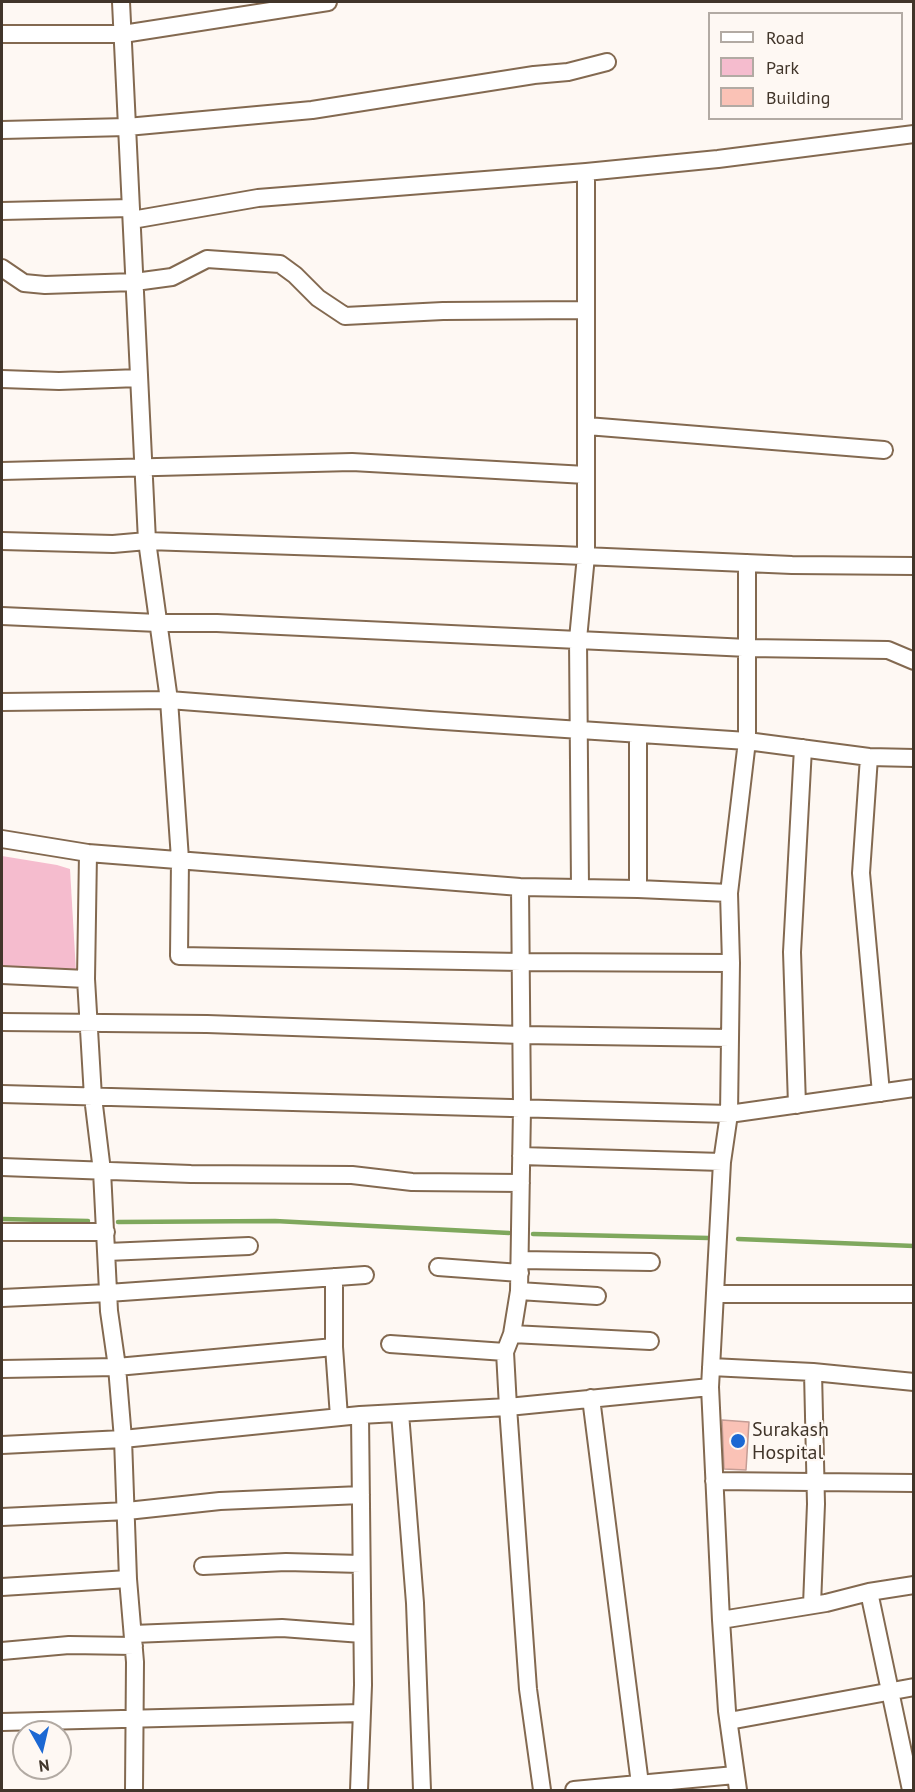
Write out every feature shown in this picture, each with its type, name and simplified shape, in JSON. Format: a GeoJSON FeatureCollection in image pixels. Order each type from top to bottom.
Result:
{"type":"FeatureCollection","features":[{"type":"Feature","properties":{"kind":"street"},"geometry":{"type":"LineString","coordinates":[[121,2],[147,541],[169,700],[180,859],[179,956],[731,963]]}},
{"type":"Feature","properties":{"kind":"street"},"geometry":{"type":"LineString","coordinates":[[2,34],[123,34],[328,2]]}},
{"type":"Feature","properties":{"kind":"street"},"geometry":{"type":"LineString","coordinates":[[2,130],[127,127],[312,110],[534,75],[568,72],[607,62]]}},
{"type":"Feature","properties":{"kind":"street"},"geometry":{"type":"LineString","coordinates":[[2,211],[132,214],[258,198],[586,172],[718,159],[914,134]]}},
{"type":"Feature","properties":{"kind":"street"},"geometry":{"type":"LineString","coordinates":[[580,888],[578,639],[586,556],[586,172]]}},
{"type":"Feature","properties":{"kind":"street"},"geometry":{"type":"LineString","coordinates":[[2,268],[24,283],[45,285],[135,282],[172,277],[207,259],[280,264],[295,275],[318,298],[345,316],[586,310]]}},
{"type":"Feature","properties":{"kind":"street"},"geometry":{"type":"LineString","coordinates":[[2,379],[59,381],[139,378]]}},
{"type":"Feature","properties":{"kind":"street"},"geometry":{"type":"LineString","coordinates":[[587,426],[884,450]]}},
{"type":"Feature","properties":{"kind":"street"},"geometry":{"type":"LineString","coordinates":[[2,471],[352,462],[586,475]]}},
{"type":"Feature","properties":{"kind":"street"},"geometry":{"type":"LineString","coordinates":[[2,541],[113,544],[147,541],[747,563],[914,566]]}},
{"type":"Feature","properties":{"kind":"street"},"geometry":{"type":"LineString","coordinates":[[574,1791],[640,1784],[736,1783],[721,1620],[710,1387],[722,1162],[729,1114],[731,963],[729,893],[747,741],[747,563]]}},
{"type":"Feature","properties":{"kind":"street"},"geometry":{"type":"LineString","coordinates":[[2,616],[158,623],[217,623],[748,648],[888,650],[914,661]]}},
{"type":"Feature","properties":{"kind":"street"},"geometry":{"type":"LineString","coordinates":[[2,702],[169,700],[747,741],[869,757],[914,759]]}},
{"type":"Feature","properties":{"kind":"street"},"geometry":{"type":"LineString","coordinates":[[638,734],[638,889]]}},
{"type":"Feature","properties":{"kind":"street"},"geometry":{"type":"LineString","coordinates":[[797,1105],[792,952],[803,748]]}},
{"type":"Feature","properties":{"kind":"street"},"geometry":{"type":"LineString","coordinates":[[869,757],[861,873],[881,1093]]}},
{"type":"Feature","properties":{"kind":"street"},"geometry":{"type":"LineString","coordinates":[[2,839],[88,853],[520,887],[729,893]]}},
{"type":"Feature","properties":{"kind":"street"},"geometry":{"type":"LineString","coordinates":[[88,853],[86,979],[93,1096],[102,1170],[108,1293],[123,1439],[128,1579],[133,1640],[134,1791]]}},
{"type":"Feature","properties":{"kind":"street"},"geometry":{"type":"LineString","coordinates":[[520,887],[522,1108],[520,1267],[519,1291],[512,1334],[505,1352],[528,1689],[542,1791]]}},
{"type":"Feature","properties":{"kind":"street"},"geometry":{"type":"LineString","coordinates":[[2,975],[86,979]]}},
{"type":"Feature","properties":{"kind":"street"},"geometry":{"type":"LineString","coordinates":[[2,1022],[207,1024],[521,1035],[730,1038]]}},
{"type":"Feature","properties":{"kind":"street"},"geometry":{"type":"LineString","coordinates":[[2,1094],[729,1114],[914,1088]]}},
{"type":"Feature","properties":{"kind":"street"},"geometry":{"type":"LineString","coordinates":[[521,1156],[722,1162]]}},
{"type":"Feature","properties":{"kind":"street"},"geometry":{"type":"LineString","coordinates":[[2,1167],[191,1174],[352,1175],[412,1182],[521,1183]]}},
{"type":"Feature","properties":{"kind":"street"},"geometry":{"type":"LineString","coordinates":[[2,1232],[106,1232]]}},
{"type":"Feature","properties":{"kind":"street"},"geometry":{"type":"LineString","coordinates":[[107,1252],[249,1246]]}},
{"type":"Feature","properties":{"kind":"street"},"geometry":{"type":"LineString","coordinates":[[438,1267],[520,1267],[651,1262]]}},
{"type":"Feature","properties":{"kind":"street"},"geometry":{"type":"LineString","coordinates":[[2,1298],[365,1275]]}},
{"type":"Feature","properties":{"kind":"street"},"geometry":{"type":"LineString","coordinates":[[334,1277],[334,1347],[339,1417]]}},
{"type":"Feature","properties":{"kind":"street"},"geometry":{"type":"LineString","coordinates":[[519,1291],[597,1296]]}},
{"type":"Feature","properties":{"kind":"street"},"geometry":{"type":"LineString","coordinates":[[715,1294],[914,1294]]}},
{"type":"Feature","properties":{"kind":"street"},"geometry":{"type":"LineString","coordinates":[[512,1334],[650,1341]]}},
{"type":"Feature","properties":{"kind":"street"},"geometry":{"type":"LineString","coordinates":[[390,1344],[505,1352]]}},
{"type":"Feature","properties":{"kind":"street"},"geometry":{"type":"LineString","coordinates":[[2,1369],[117,1366],[334,1347]]}},
{"type":"Feature","properties":{"kind":"street"},"geometry":{"type":"LineString","coordinates":[[711,1367],[813,1372],[914,1382]]}},
{"type":"Feature","properties":{"kind":"street"},"geometry":{"type":"LineString","coordinates":[[812,1605],[816,1481],[813,1372]]}},
{"type":"Feature","properties":{"kind":"street"},"geometry":{"type":"LineString","coordinates":[[2,1445],[123,1439],[360,1415],[508,1407],[710,1387]]}},
{"type":"Feature","properties":{"kind":"street"},"geometry":{"type":"LineString","coordinates":[[591,1398],[640,1784]]}},
{"type":"Feature","properties":{"kind":"street"},"geometry":{"type":"LineString","coordinates":[[400,1413],[415,1603],[422,1791]]}},
{"type":"Feature","properties":{"kind":"street"},"geometry":{"type":"LineString","coordinates":[[359,1791],[362,1713],[360,1415]]}},
{"type":"Feature","properties":{"kind":"street"},"geometry":{"type":"LineString","coordinates":[[714,1481],[914,1483]]}},
{"type":"Feature","properties":{"kind":"street"},"geometry":{"type":"LineString","coordinates":[[2,1517],[127,1511],[220,1502],[360,1496]]}},
{"type":"Feature","properties":{"kind":"street"},"geometry":{"type":"LineString","coordinates":[[203,1566],[286,1562],[361,1564]]}},
{"type":"Feature","properties":{"kind":"street"},"geometry":{"type":"LineString","coordinates":[[2,1587],[128,1579]]}},
{"type":"Feature","properties":{"kind":"street"},"geometry":{"type":"LineString","coordinates":[[721,1620],[914,1585]]}},
{"type":"Feature","properties":{"kind":"street"},"geometry":{"type":"LineString","coordinates":[[869,1592],[910,1791]]}},
{"type":"Feature","properties":{"kind":"street"},"geometry":{"type":"LineString","coordinates":[[2,1651],[282,1629],[362,1634]]}},
{"type":"Feature","properties":{"kind":"street"},"geometry":{"type":"LineString","coordinates":[[729,1721],[914,1687]]}},
{"type":"Feature","properties":{"kind":"street"},"geometry":{"type":"LineString","coordinates":[[2,1722],[362,1713]]}},
{"type":"Feature","properties":{"kind":"green space"},"geometry":{"type":"Polygon","coordinates":[[[2,856],[70,869],[76,972],[2,969],[2,856]]]}},
{"type":"Feature","properties":{"kind":"building"},"geometry":{"type":"Polygon","coordinates":[[[722,1420],[749,1422],[746,1470],[724,1469],[722,1420]]]}},
{"type":"Feature","properties":{"kind":"waterway"},"geometry":{"type":"LineString","coordinates":[[2,1219],[88,1221]]}},
{"type":"Feature","properties":{"kind":"waterway"},"geometry":{"type":"LineString","coordinates":[[118,1222],[275,1221],[509,1233]]}},
{"type":"Feature","properties":{"kind":"waterway"},"geometry":{"type":"LineString","coordinates":[[533,1234],[709,1238]]}},
{"type":"Feature","properties":{"kind":"waterway"},"geometry":{"type":"LineString","coordinates":[[738,1239],[914,1246]]}},
{"type":"Feature","properties":{"kind":"place","name":"Surakash Hospital"},"geometry":{"type":"Point","coordinates":[738,1441]}}]}
